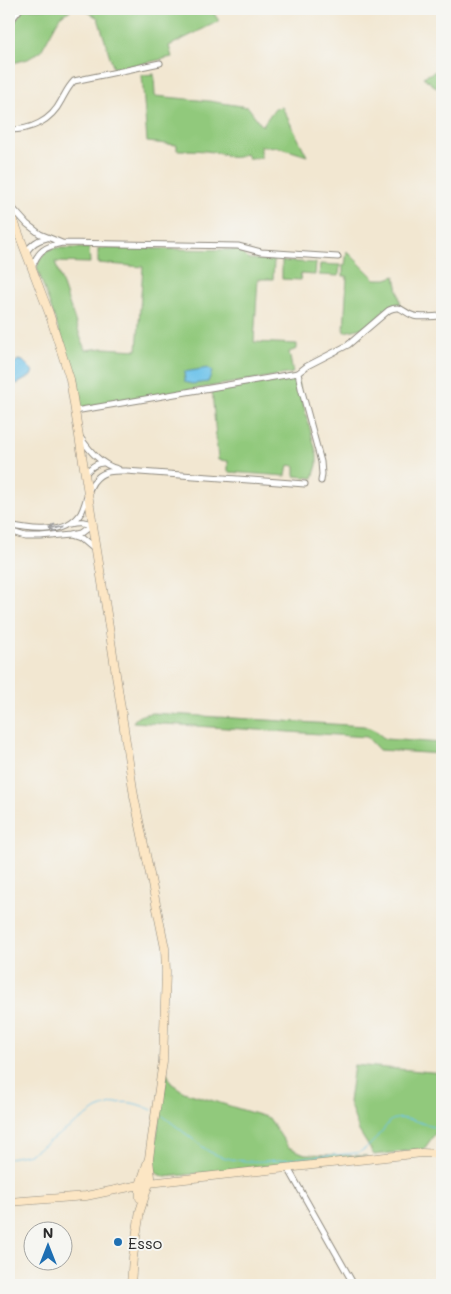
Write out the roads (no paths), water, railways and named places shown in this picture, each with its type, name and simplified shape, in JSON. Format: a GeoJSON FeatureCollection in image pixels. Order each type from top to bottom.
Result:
{"type":"FeatureCollection","features":[{"type":"Feature","properties":{"kind":"street"},"geometry":{"type":"LineString","coordinates":[[9,23],[20,9]]}},
{"type":"Feature","properties":{"kind":"street"},"geometry":{"type":"LineString","coordinates":[[9,130],[25,129],[42,122],[56,110],[74,81],[160,62]]}},
{"type":"Feature","properties":{"kind":"street"},"geometry":{"type":"LineString","coordinates":[[9,206],[40,234],[62,243]]}},
{"type":"Feature","properties":{"kind":"street"},"geometry":{"type":"LineString","coordinates":[[9,206],[27,249],[70,379],[86,471],[92,525],[134,796],[166,957],[163,1061],[149,1158],[140,1182],[143,1195]]}},
{"type":"Feature","properties":{"kind":"street"},"geometry":{"type":"LineString","coordinates":[[27,249],[34,242],[48,238]]}},
{"type":"Feature","properties":{"kind":"street"},"geometry":{"type":"LineString","coordinates":[[27,249],[44,248],[62,243],[238,246],[261,252],[338,257]]}},
{"type":"Feature","properties":{"kind":"street"},"geometry":{"type":"LineString","coordinates":[[32,268],[36,257],[44,248]]}},
{"type":"Feature","properties":{"kind":"street"},"geometry":{"type":"LineString","coordinates":[[76,411],[298,373],[307,366],[348,345],[393,308],[402,309],[415,317],[442,316]]}},
{"type":"Feature","properties":{"kind":"street"},"geometry":{"type":"LineString","coordinates":[[298,373],[321,462],[321,481]]}},
{"type":"Feature","properties":{"kind":"street"},"geometry":{"type":"LineString","coordinates":[[79,436],[104,463],[113,468],[126,471]]}},
{"type":"Feature","properties":{"kind":"street"},"geometry":{"type":"LineString","coordinates":[[86,471],[94,465],[104,463]]}},
{"type":"Feature","properties":{"kind":"street"},"geometry":{"type":"LineString","coordinates":[[86,471],[96,474],[126,471],[305,484]]}},
{"type":"Feature","properties":{"kind":"street"},"geometry":{"type":"LineString","coordinates":[[72,523],[81,514],[96,479],[105,472]]}},
{"type":"Feature","properties":{"kind":"street"},"geometry":{"type":"LineString","coordinates":[[9,526],[26,530],[41,530],[61,528],[80,521],[92,525]]}},
{"type":"Feature","properties":{"kind":"street"},"geometry":{"type":"LineString","coordinates":[[9,532],[25,537],[42,538],[83,532],[92,525]]}},
{"type":"Feature","properties":{"kind":"street"},"geometry":{"type":"LineString","coordinates":[[74,534],[83,537],[96,548]]}},
{"type":"Feature","properties":{"kind":"street"},"geometry":{"type":"LineString","coordinates":[[9,1202],[86,1196],[129,1187],[140,1182],[163,1182],[422,1153],[442,1154]]}},
{"type":"Feature","properties":{"kind":"street"},"geometry":{"type":"LineString","coordinates":[[131,1285],[140,1212],[143,1195],[150,1177],[149,1158]]}},
{"type":"Feature","properties":{"kind":"street"},"geometry":{"type":"LineString","coordinates":[[288,1168],[354,1285]]}},
{"type":"Feature","properties":{"kind":"street"},"geometry":{"type":"LineString","coordinates":[[150,1170],[163,1182]]}},
{"type":"Feature","properties":{"kind":"street"},"geometry":{"type":"LineString","coordinates":[[143,1195],[152,1186],[163,1182]]}},
{"type":"Feature","properties":{"kind":"street"},"geometry":{"type":"LineString","coordinates":[[129,1187],[136,1193],[143,1195]]}},
{"type":"Feature","properties":{"kind":"water"},"geometry":{"type":"Polygon","coordinates":[[[18,360],[23,361],[33,371],[31,376],[17,384],[9,373],[9,368],[18,360]]]}},
{"type":"Feature","properties":{"kind":"water"},"geometry":{"type":"Polygon","coordinates":[[[208,368],[212,372],[208,382],[192,384],[185,382],[184,372],[208,368]]]}},
{"type":"Feature","properties":{"kind":"waterway"},"geometry":{"type":"LineString","coordinates":[[9,1158],[30,1154],[97,1109],[105,1106],[125,1102],[152,1110]]}},
{"type":"Feature","properties":{"kind":"waterway"},"geometry":{"type":"LineString","coordinates":[[163,1116],[208,1151],[219,1156],[241,1161],[357,1153],[371,1144],[390,1121],[400,1118],[433,1127]]}},
{"type":"Feature","properties":{"kind":"place","name":"Esso"},"geometry":{"type":"Point","coordinates":[118,1242]}}]}
